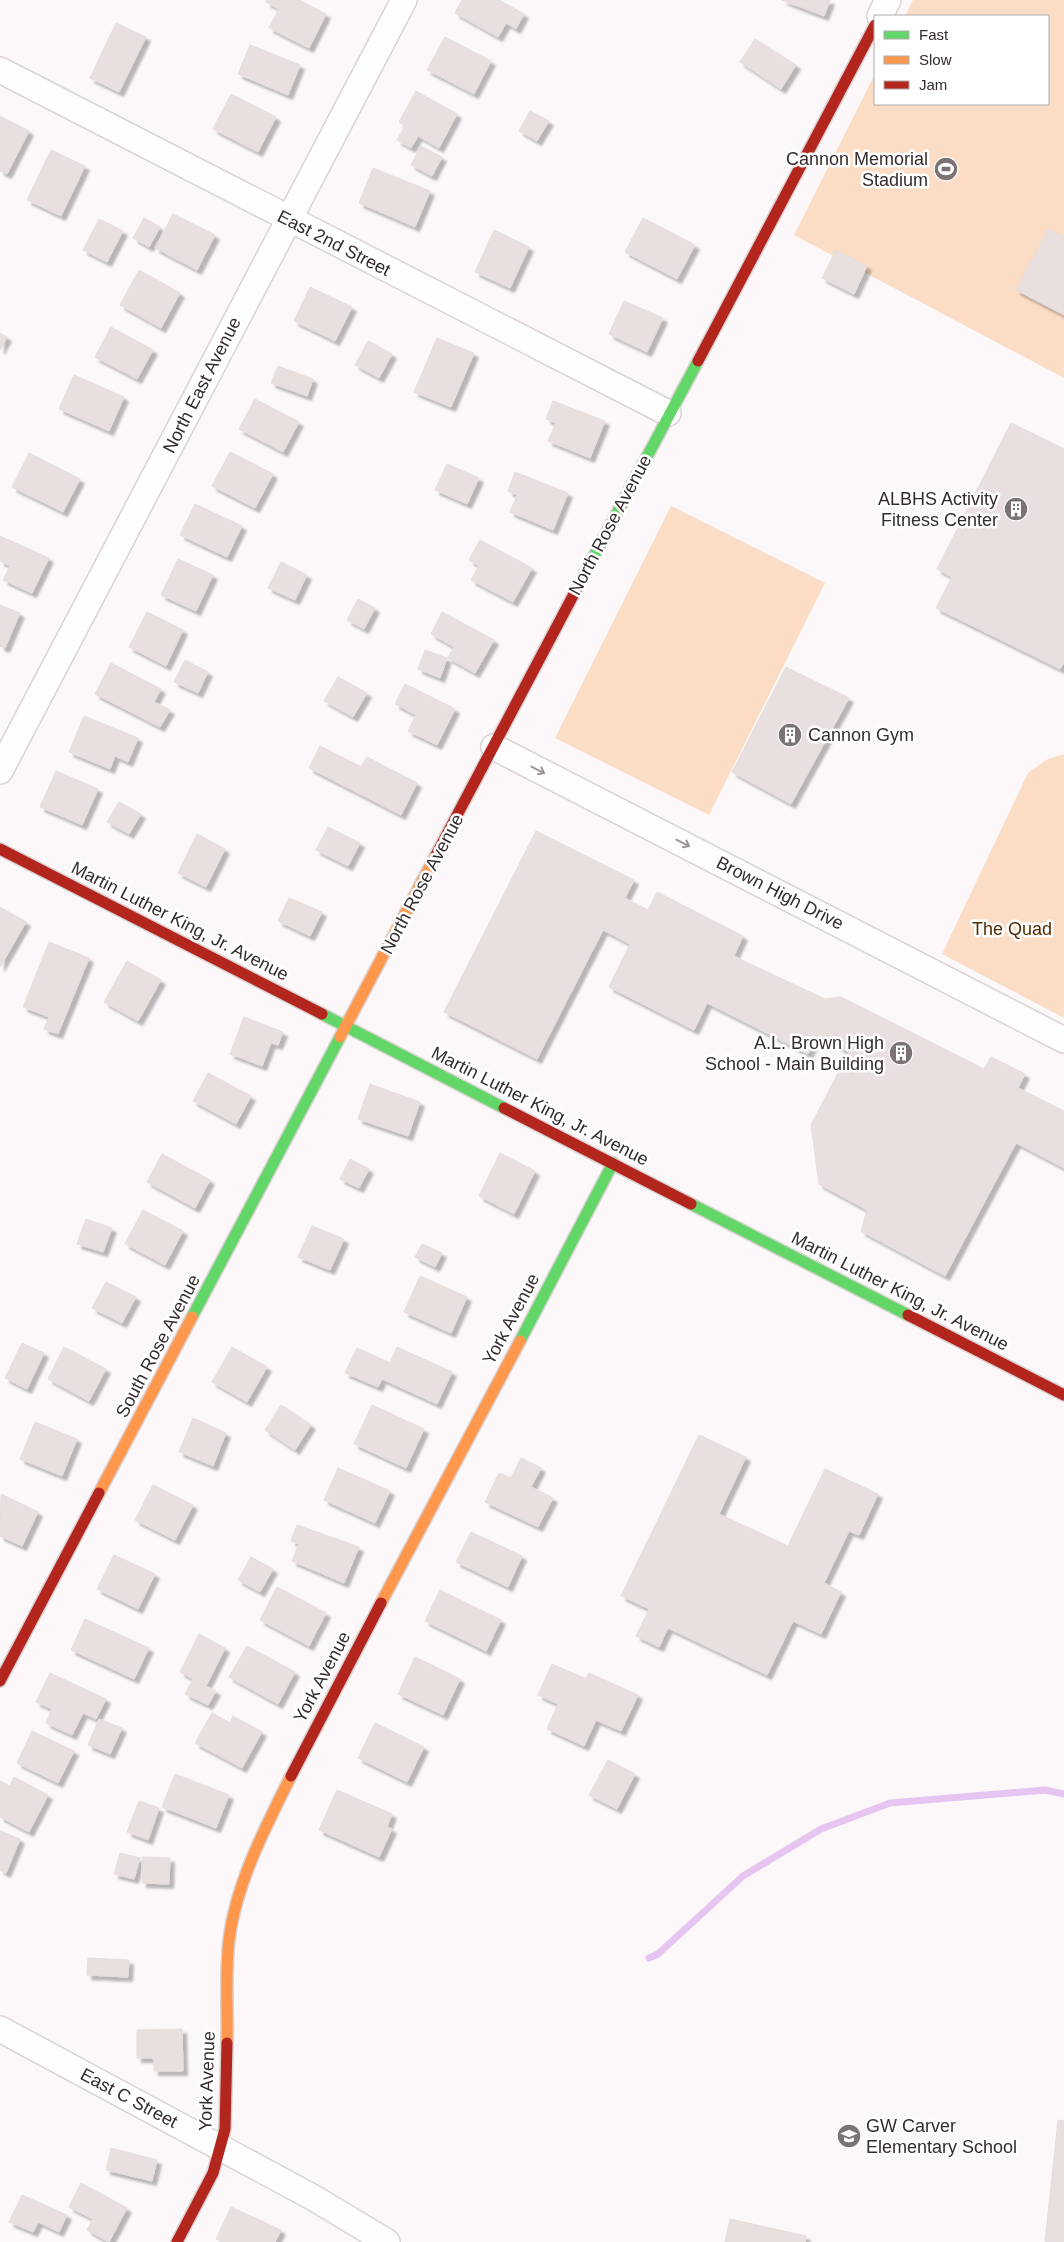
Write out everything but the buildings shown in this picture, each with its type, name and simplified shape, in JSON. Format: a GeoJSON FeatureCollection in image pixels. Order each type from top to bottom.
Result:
{"type":"FeatureCollection","features":[{"type":"Feature","properties":{"kind":"street","name":"North East Avenue"},"geometry":{"type":"LineString","coordinates":[[0,771],[110,565],[288,219],[404,0]]}},
{"type":"Feature","properties":{"kind":"street"},"geometry":{"type":"LineString","coordinates":[[880,15],[888,0]]}},
{"type":"Feature","properties":{"kind":"street","name":"North Rose Avenue"},"geometry":{"type":"LineString","coordinates":[[347,1027],[668,413],[874,27]]}},
{"type":"Feature","properties":{"kind":"street","name":"East 2nd Street"},"geometry":{"type":"LineString","coordinates":[[0,70],[668,413]]}},
{"type":"Feature","properties":{"kind":"street","name":"Brown High Drive"},"geometry":{"type":"LineString","coordinates":[[494,747],[1064,1040]]}},
{"type":"Feature","properties":{"kind":"street","name":"Martin Luther King, Jr. Avenue"},"geometry":{"type":"LineString","coordinates":[[0,849],[1064,1395]]}},
{"type":"Feature","properties":{"kind":"street","name":"South Rose Avenue"},"geometry":{"type":"LineString","coordinates":[[0,1681],[347,1027]]}},
{"type":"Feature","properties":{"kind":"street","name":"York Avenue"},"geometry":{"type":"LineString","coordinates":[[177,2242],[213,2173],[226,2129],[229,1940],[236,1907],[262,1834],[315,1729],[613,1163]]}},
{"type":"Feature","properties":{"kind":"street","name":"East C Street"},"geometry":{"type":"LineString","coordinates":[[0,2029],[314,2198],[387,2242]]}},
{"type":"Feature","properties":{"kind":"green space","name":"Cannon Memorial Stadium"},"geometry":{"type":"Polygon","coordinates":[[[913,0],[1064,0],[1064,378],[794,235],[874,76],[874,105],[1049,105],[1049,15],[906,15],[913,0]]]}},
{"type":"Feature","properties":{"kind":"green space"},"geometry":{"type":"Polygon","coordinates":[[[671,506],[825,583],[709,815],[555,738],[671,506]]]}},
{"type":"Feature","properties":{"kind":"green space","name":"The Quad"},"geometry":{"type":"Polygon","coordinates":[[[1064,754],[1064,1018],[942,954],[1028,773],[1046,760],[1064,754]]]}},
{"type":"Feature","properties":{"kind":"waterway"},"geometry":{"type":"LineString","coordinates":[[649,1958],[658,1954],[743,1876],[821,1829],[890,1803],[1045,1790],[1064,1794]]}},
{"type":"Feature","properties":{"kind":"traffic: fast"},"geometry":{"type":"LineString","coordinates":[[585,573],[698,361]]}},
{"type":"Feature","properties":{"kind":"traffic: fast"},"geometry":{"type":"LineString","coordinates":[[322,1014],[504,1108]]}},
{"type":"Feature","properties":{"kind":"traffic: fast"},"geometry":{"type":"LineString","coordinates":[[192,1317],[340,1037]]}},
{"type":"Feature","properties":{"kind":"traffic: fast"},"geometry":{"type":"LineString","coordinates":[[520,1341],[613,1163]]}},
{"type":"Feature","properties":{"kind":"traffic: fast"},"geometry":{"type":"LineString","coordinates":[[691,1204],[908,1315]]}},
{"type":"Feature","properties":{"kind":"traffic: slow"},"geometry":{"type":"LineString","coordinates":[[340,1037],[436,855]]}},
{"type":"Feature","properties":{"kind":"traffic: slow"},"geometry":{"type":"LineString","coordinates":[[99,1493],[192,1317]]}},
{"type":"Feature","properties":{"kind":"traffic: slow"},"geometry":{"type":"LineString","coordinates":[[381,1603],[520,1341]]}},
{"type":"Feature","properties":{"kind":"traffic: slow"},"geometry":{"type":"LineString","coordinates":[[227,2043],[227,1965],[229,1940],[238,1897],[253,1855],[291,1776]]}},
{"type":"Feature","properties":{"kind":"traffic: jam"},"geometry":{"type":"LineString","coordinates":[[698,361],[874,27]]}},
{"type":"Feature","properties":{"kind":"traffic: jam"},"geometry":{"type":"LineString","coordinates":[[436,855],[585,573]]}},
{"type":"Feature","properties":{"kind":"traffic: jam"},"geometry":{"type":"LineString","coordinates":[[0,849],[322,1014]]}},
{"type":"Feature","properties":{"kind":"traffic: jam"},"geometry":{"type":"LineString","coordinates":[[504,1108],[691,1204]]}},
{"type":"Feature","properties":{"kind":"traffic: jam"},"geometry":{"type":"LineString","coordinates":[[908,1315],[1064,1395]]}},
{"type":"Feature","properties":{"kind":"traffic: jam"},"geometry":{"type":"LineString","coordinates":[[0,1681],[99,1493]]}},
{"type":"Feature","properties":{"kind":"traffic: jam"},"geometry":{"type":"LineString","coordinates":[[291,1776],[381,1603]]}},
{"type":"Feature","properties":{"kind":"traffic: jam"},"geometry":{"type":"LineString","coordinates":[[177,2242],[213,2173],[225,2129],[227,2043]]}},
{"type":"Feature","properties":{"kind":"place","name":"Cannon Memorial Stadium"},"geometry":{"type":"Point","coordinates":[946,169]}},
{"type":"Feature","properties":{"kind":"place","name":"ALBHS Activity Fitness Center"},"geometry":{"type":"Point","coordinates":[1016,509]}},
{"type":"Feature","properties":{"kind":"place","name":"Cannon Gym"},"geometry":{"type":"Point","coordinates":[790,735]}},
{"type":"Feature","properties":{"kind":"place","name":"A.L. Brown High School - Main Building"},"geometry":{"type":"Point","coordinates":[901,1053]}},
{"type":"Feature","properties":{"kind":"place","name":"GW Carver Elementary School"},"geometry":{"type":"Point","coordinates":[849,2136]}}]}
